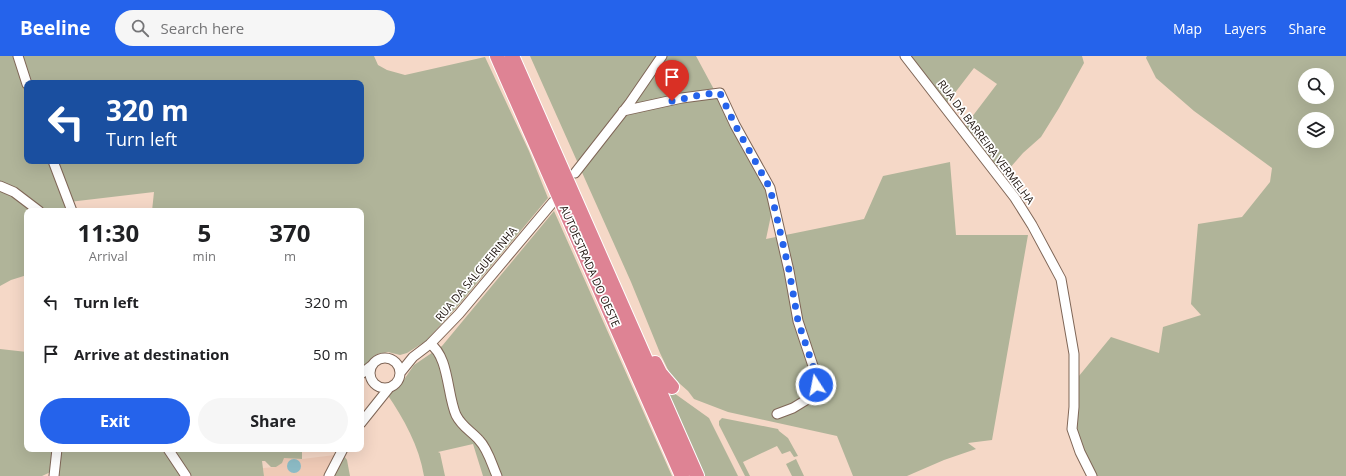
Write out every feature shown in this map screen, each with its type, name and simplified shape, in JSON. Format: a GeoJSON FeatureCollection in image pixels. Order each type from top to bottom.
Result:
{"type":"FeatureCollection","features":[{"type":"Feature","properties":{"kind":"highway","name":"AUTOESTRADA DO OESTE"},"geometry":{"type":"LineString","coordinates":[[497,56],[682,476]]}},
{"type":"Feature","properties":{"kind":"highway","name":"AUTOESTRADA DO OESTE"},"geometry":{"type":"LineString","coordinates":[[512,56],[555,150],[697,476]]}},
{"type":"Feature","properties":{"kind":"highway"},"geometry":{"type":"LineString","coordinates":[[599,254],[620,287],[660,373],[672,387]]}},
{"type":"Feature","properties":{"kind":"street"},"geometry":{"type":"LineString","coordinates":[[18,56],[26,80]]}},
{"type":"Feature","properties":{"kind":"street"},"geometry":{"type":"LineString","coordinates":[[575,173],[623,111],[662,56]]}},
{"type":"Feature","properties":{"kind":"street","name":"RUA DA BARREIRA VERMELHA"},"geometry":{"type":"LineString","coordinates":[[905,56],[1015,198],[1032,225],[1061,279],[1074,354],[1074,408],[1072,429],[1080,452],[1092,476]]}},
{"type":"Feature","properties":{"kind":"street"},"geometry":{"type":"LineString","coordinates":[[623,111],[682,98],[720,93],[735,125],[770,188],[789,270],[798,321],[815,372],[816,385],[811,396],[793,408],[777,414]]}},
{"type":"Feature","properties":{"kind":"street"},"geometry":{"type":"LineString","coordinates":[[55,164],[71,208]]}},
{"type":"Feature","properties":{"kind":"street"},"geometry":{"type":"LineString","coordinates":[[0,186],[14,192],[36,208]]}},
{"type":"Feature","properties":{"kind":"street","name":"RUA DA SALGUEIRINHA"},"geometry":{"type":"LineString","coordinates":[[400,373],[413,357],[430,344],[459,314],[553,202]]}},
{"type":"Feature","properties":{"kind":"street"},"geometry":{"type":"LineString","coordinates":[[430,344],[435,347],[442,358],[456,415],[464,427],[480,440],[497,476]]}},
{"type":"Feature","properties":{"kind":"street","name":"RUA DA SALGUEIRINHA"},"geometry":{"type":"LineString","coordinates":[[394,361],[413,357]]}},
{"type":"Feature","properties":{"kind":"street"},"geometry":{"type":"LineString","coordinates":[[364,372],[374,362],[382,358],[394,361],[400,368],[397,382],[388,388],[364,419]]}},
{"type":"Feature","properties":{"kind":"street"},"geometry":{"type":"LineString","coordinates":[[371,366],[370,371],[378,400]]}},
{"type":"Feature","properties":{"kind":"street"},"geometry":{"type":"LineString","coordinates":[[364,379],[382,388],[388,388]]}},
{"type":"Feature","properties":{"kind":"street"},"geometry":{"type":"LineString","coordinates":[[54,476],[57,452]]}},
{"type":"Feature","properties":{"kind":"street"},"geometry":{"type":"LineString","coordinates":[[170,452],[186,476]]}},
{"type":"Feature","properties":{"kind":"street"},"geometry":{"type":"LineString","coordinates":[[329,476],[341,452]]}},
{"type":"Feature","properties":{"kind":"shaded area"},"geometry":{"type":"Polygon","coordinates":[[[335,455],[325,476],[264,476],[263,468],[276,467],[284,457],[302,459],[335,455]]]}},
{"type":"Feature","properties":{"kind":"green space"},"geometry":{"type":"Polygon","coordinates":[[[0,56],[374,56],[378,65],[387,70],[405,75],[485,57],[529,151],[548,198],[457,307],[426,341],[407,353],[400,355],[388,352],[377,354],[364,368],[364,208],[152,208],[154,192],[69,202],[71,208],[24,208],[24,276],[11,280],[0,286],[0,56]]]}},
{"type":"Feature","properties":{"kind":"green space"},"geometry":{"type":"Polygon","coordinates":[[[530,56],[696,56],[774,201],[766,239],[864,219],[883,176],[950,162],[956,235],[1028,235],[992,440],[968,443],[976,449],[944,460],[907,476],[853,476],[837,436],[728,412],[694,399],[688,391],[671,376],[660,353],[631,282],[530,56]]]}},
{"type":"Feature","properties":{"kind":"green space"},"geometry":{"type":"Polygon","coordinates":[[[912,56],[1082,56],[1084,63],[1041,137],[1023,153],[1000,179],[962,130],[997,84],[974,68],[944,107],[909,61],[912,56]]]}},
{"type":"Feature","properties":{"kind":"green space"},"geometry":{"type":"Polygon","coordinates":[[[1147,56],[1346,56],[1346,476],[1092,476],[1072,429],[1074,382],[1111,337],[1159,353],[1163,327],[1201,315],[1191,304],[1198,224],[1242,217],[1270,182],[1272,168],[1194,111],[1156,78],[1146,58],[1147,56]]]}},
{"type":"Feature","properties":{"kind":"green space"},"geometry":{"type":"Polygon","coordinates":[[[554,211],[672,476],[483,476],[473,444],[438,452],[440,453],[445,476],[424,476],[415,443],[387,394],[401,384],[414,365],[442,346],[554,211]]]}},
{"type":"Feature","properties":{"kind":"green space"},"geometry":{"type":"Polygon","coordinates":[[[0,349],[24,352],[24,452],[302,452],[302,459],[284,458],[282,463],[276,467],[271,467],[265,461],[262,461],[264,476],[54,476],[55,470],[42,476],[0,476],[0,349]]]}},
{"type":"Feature","properties":{"kind":"green space"},"geometry":{"type":"Polygon","coordinates":[[[660,383],[709,418],[738,476],[704,476],[660,383]]]}},
{"type":"Feature","properties":{"kind":"green space"},"geometry":{"type":"Polygon","coordinates":[[[722,418],[778,429],[788,438],[798,456],[794,457],[790,451],[782,454],[777,446],[743,462],[750,476],[745,476],[719,425],[719,421],[722,418]]]}},
{"type":"Feature","properties":{"kind":"green space"},"geometry":{"type":"Polygon","coordinates":[[[342,453],[347,460],[350,476],[331,476],[342,453]]]}},
{"type":"Feature","properties":{"kind":"green space"},"geometry":{"type":"Polygon","coordinates":[[[796,459],[804,476],[792,476],[786,464],[796,459]]]}},
{"type":"Feature","properties":{"kind":"water"},"geometry":{"type":"Polygon","coordinates":[[[294,459],[299,461],[301,466],[299,471],[294,473],[289,471],[287,466],[289,461],[294,459]]]}},
{"type":"Feature","properties":{"kind":"route"},"geometry":{"type":"LineString","coordinates":[[672,101],[705,94],[720,93],[735,125],[770,188],[789,270],[798,321],[815,372],[816,385]]}}]}
